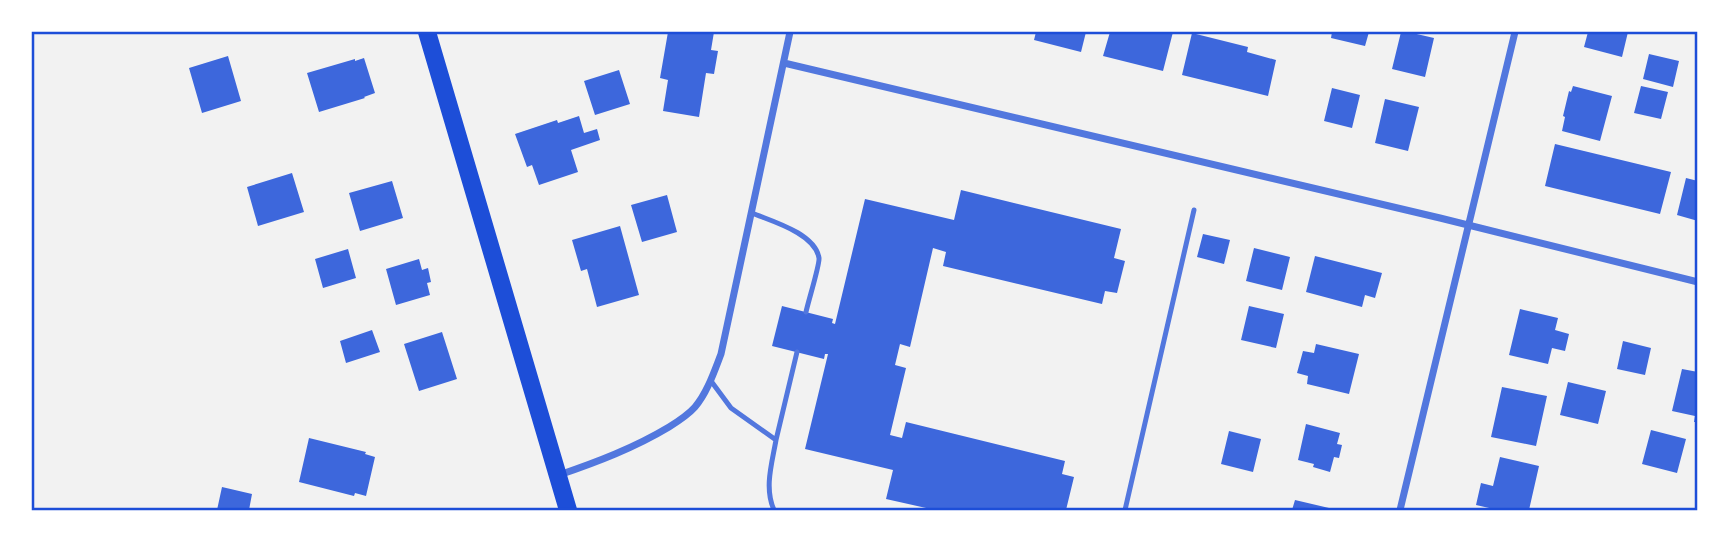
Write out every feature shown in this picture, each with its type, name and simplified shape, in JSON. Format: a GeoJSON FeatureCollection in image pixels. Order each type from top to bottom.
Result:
{"type":"FeatureCollection","features":[{"type":"Feature","properties":{"kind":"main road"},"geometry":{"type":"LineString","coordinates":[[427,32],[568,510]]}},
{"type":"Feature","properties":{"kind":"street"},"geometry":{"type":"LineString","coordinates":[[557,475],[604,460],[649,439],[695,408],[711,382],[721,354],[790,32]]}},
{"type":"Feature","properties":{"kind":"street"},"geometry":{"type":"LineString","coordinates":[[1400,510],[1515,32]]}},
{"type":"Feature","properties":{"kind":"street"},"geometry":{"type":"LineString","coordinates":[[784,63],[1698,282]]}},
{"type":"Feature","properties":{"kind":"lane"},"geometry":{"type":"LineString","coordinates":[[1125,510],[1194,210]]}},
{"type":"Feature","properties":{"kind":"lane"},"geometry":{"type":"LineString","coordinates":[[752,213],[811,242],[819,258],[806,312]]}},
{"type":"Feature","properties":{"kind":"lane"},"geometry":{"type":"LineString","coordinates":[[774,510],[769,500],[768,486],[797,352]]}},
{"type":"Feature","properties":{"kind":"lane"},"geometry":{"type":"LineString","coordinates":[[711,382],[731,408],[776,440]]}},
{"type":"Feature","properties":{"kind":"building"},"geometry":{"type":"Polygon","coordinates":[[[668,32],[714,32],[711,50],[718,51],[714,74],[706,73],[699,117],[663,111],[668,80],[660,78],[668,32]]]}},
{"type":"Feature","properties":{"kind":"building"},"geometry":{"type":"Polygon","coordinates":[[[1036,32],[1086,32],[1081,52],[1034,40],[1036,32]]]}},
{"type":"Feature","properties":{"kind":"building"},"geometry":{"type":"Polygon","coordinates":[[[1110,32],[1173,32],[1163,71],[1103,56],[1110,32]]]}},
{"type":"Feature","properties":{"kind":"building"},"geometry":{"type":"Polygon","coordinates":[[[1332,32],[1369,32],[1365,46],[1331,38],[1332,32]]]}},
{"type":"Feature","properties":{"kind":"building"},"geometry":{"type":"Polygon","coordinates":[[[1401,32],[1434,38],[1425,77],[1392,69],[1401,32]]]}},
{"type":"Feature","properties":{"kind":"building"},"geometry":{"type":"Polygon","coordinates":[[[1588,32],[1628,32],[1622,57],[1584,47],[1588,32]]]}},
{"type":"Feature","properties":{"kind":"building"},"geometry":{"type":"Polygon","coordinates":[[[1192,33],[1248,47],[1247,52],[1276,60],[1268,96],[1182,75],[1192,33]]]}},
{"type":"Feature","properties":{"kind":"building"},"geometry":{"type":"Polygon","coordinates":[[[1649,54],[1679,61],[1673,87],[1643,79],[1649,54]]]}},
{"type":"Feature","properties":{"kind":"building"},"geometry":{"type":"Polygon","coordinates":[[[228,56],[241,101],[202,113],[189,68],[228,56]]]}},
{"type":"Feature","properties":{"kind":"building"},"geometry":{"type":"Polygon","coordinates":[[[364,58],[375,93],[319,112],[307,73],[364,58]]]}},
{"type":"Feature","properties":{"kind":"building"},"geometry":{"type":"Polygon","coordinates":[[[619,70],[630,104],[595,115],[584,81],[619,70]]]}},
{"type":"Feature","properties":{"kind":"building"},"geometry":{"type":"Polygon","coordinates":[[[1573,86],[1612,96],[1600,141],[1562,131],[1569,91],[1571,92],[1573,86]]]}},
{"type":"Feature","properties":{"kind":"building"},"geometry":{"type":"Polygon","coordinates":[[[1641,86],[1668,92],[1661,119],[1634,113],[1641,86]]]}},
{"type":"Feature","properties":{"kind":"building"},"geometry":{"type":"Polygon","coordinates":[[[1332,88],[1360,95],[1352,128],[1324,121],[1332,88]]]}},
{"type":"Feature","properties":{"kind":"building"},"geometry":{"type":"Polygon","coordinates":[[[1385,99],[1419,107],[1408,151],[1375,143],[1385,99]]]}},
{"type":"Feature","properties":{"kind":"building"},"geometry":{"type":"Polygon","coordinates":[[[579,116],[584,133],[597,129],[600,140],[571,150],[578,172],[539,185],[532,165],[527,167],[515,134],[557,120],[558,123],[579,116]]]}},
{"type":"Feature","properties":{"kind":"building"},"geometry":{"type":"Polygon","coordinates":[[[1555,144],[1671,172],[1660,214],[1545,186],[1555,144]]]}},
{"type":"Feature","properties":{"kind":"building"},"geometry":{"type":"Polygon","coordinates":[[[292,173],[304,212],[258,226],[247,187],[292,173]]]}},
{"type":"Feature","properties":{"kind":"building"},"geometry":{"type":"Polygon","coordinates":[[[1686,178],[1698,181],[1698,221],[1677,215],[1686,178]]]}},
{"type":"Feature","properties":{"kind":"building"},"geometry":{"type":"Polygon","coordinates":[[[392,181],[403,218],[360,231],[349,193],[392,181]]]}},
{"type":"Feature","properties":{"kind":"building"},"geometry":{"type":"Polygon","coordinates":[[[961,190],[1121,229],[1114,258],[1125,261],[1117,293],[1105,291],[1102,304],[943,266],[946,252],[933,248],[910,347],[900,344],[895,365],[906,368],[890,435],[902,438],[906,422],[1065,461],[1062,474],[1074,477],[1066,510],[935,510],[886,499],[893,470],[805,449],[828,354],[825,354],[824,359],[772,346],[782,306],[833,319],[832,323],[835,324],[865,199],[954,220],[961,190]]]}},
{"type":"Feature","properties":{"kind":"building"},"geometry":{"type":"Polygon","coordinates":[[[667,195],[677,232],[642,242],[631,205],[667,195]]]}},
{"type":"Feature","properties":{"kind":"building"},"geometry":{"type":"Polygon","coordinates":[[[620,226],[639,295],[597,307],[587,269],[581,271],[572,240],[620,226]]]}},
{"type":"Feature","properties":{"kind":"building"},"geometry":{"type":"Polygon","coordinates":[[[1203,234],[1230,240],[1224,264],[1197,257],[1203,234]]]}},
{"type":"Feature","properties":{"kind":"building"},"geometry":{"type":"Polygon","coordinates":[[[1254,248],[1290,257],[1282,290],[1246,281],[1254,248]]]}},
{"type":"Feature","properties":{"kind":"building"},"geometry":{"type":"Polygon","coordinates":[[[348,249],[356,278],[323,288],[315,259],[348,249]]]}},
{"type":"Feature","properties":{"kind":"building"},"geometry":{"type":"Polygon","coordinates":[[[1315,256],[1382,273],[1375,298],[1365,295],[1362,307],[1306,292],[1315,256]]]}},
{"type":"Feature","properties":{"kind":"building"},"geometry":{"type":"Polygon","coordinates":[[[419,259],[422,270],[428,268],[431,282],[427,283],[430,295],[396,305],[386,269],[419,259]]]}},
{"type":"Feature","properties":{"kind":"building"},"geometry":{"type":"Polygon","coordinates":[[[1249,306],[1284,314],[1276,348],[1241,340],[1249,306]]]}},
{"type":"Feature","properties":{"kind":"building"},"geometry":{"type":"Polygon","coordinates":[[[1520,309],[1558,318],[1555,330],[1569,334],[1565,351],[1552,348],[1548,364],[1509,355],[1520,309]]]}},
{"type":"Feature","properties":{"kind":"building"},"geometry":{"type":"Polygon","coordinates":[[[372,330],[380,352],[346,363],[340,341],[372,330]]]}},
{"type":"Feature","properties":{"kind":"building"},"geometry":{"type":"Polygon","coordinates":[[[442,332],[457,379],[419,391],[404,344],[442,332]]]}},
{"type":"Feature","properties":{"kind":"building"},"geometry":{"type":"Polygon","coordinates":[[[1623,341],[1651,348],[1645,375],[1617,369],[1623,341]]]}},
{"type":"Feature","properties":{"kind":"building"},"geometry":{"type":"Polygon","coordinates":[[[1316,344],[1359,354],[1349,394],[1307,384],[1308,376],[1297,373],[1303,351],[1314,353],[1316,344]]]}},
{"type":"Feature","properties":{"kind":"building"},"geometry":{"type":"Polygon","coordinates":[[[1682,369],[1698,372],[1698,422],[1694,422],[1695,416],[1672,411],[1682,369]]]}},
{"type":"Feature","properties":{"kind":"building"},"geometry":{"type":"Polygon","coordinates":[[[1568,382],[1606,391],[1598,424],[1560,415],[1568,382]]]}},
{"type":"Feature","properties":{"kind":"building"},"geometry":{"type":"Polygon","coordinates":[[[1502,387],[1547,396],[1536,446],[1491,437],[1502,387]]]}},
{"type":"Feature","properties":{"kind":"building"},"geometry":{"type":"Polygon","coordinates":[[[1306,424],[1340,433],[1337,444],[1342,445],[1339,458],[1334,457],[1330,472],[1298,460],[1306,424]]]}},
{"type":"Feature","properties":{"kind":"building"},"geometry":{"type":"Polygon","coordinates":[[[1651,430],[1686,439],[1677,473],[1642,464],[1651,430]]]}},
{"type":"Feature","properties":{"kind":"building"},"geometry":{"type":"Polygon","coordinates":[[[1229,431],[1261,439],[1253,472],[1221,464],[1229,431]]]}},
{"type":"Feature","properties":{"kind":"building"},"geometry":{"type":"Polygon","coordinates":[[[309,438],[366,452],[365,454],[375,457],[366,496],[355,493],[354,496],[299,482],[309,438]]]}},
{"type":"Feature","properties":{"kind":"building"},"geometry":{"type":"Polygon","coordinates":[[[1500,457],[1539,466],[1529,510],[1498,510],[1476,505],[1481,483],[1493,486],[1500,457]]]}},
{"type":"Feature","properties":{"kind":"building"},"geometry":{"type":"Polygon","coordinates":[[[222,487],[252,494],[249,510],[217,510],[222,487]]]}},
{"type":"Feature","properties":{"kind":"building"},"geometry":{"type":"Polygon","coordinates":[[[1295,500],[1329,508],[1292,510],[1295,500]]]}}]}
